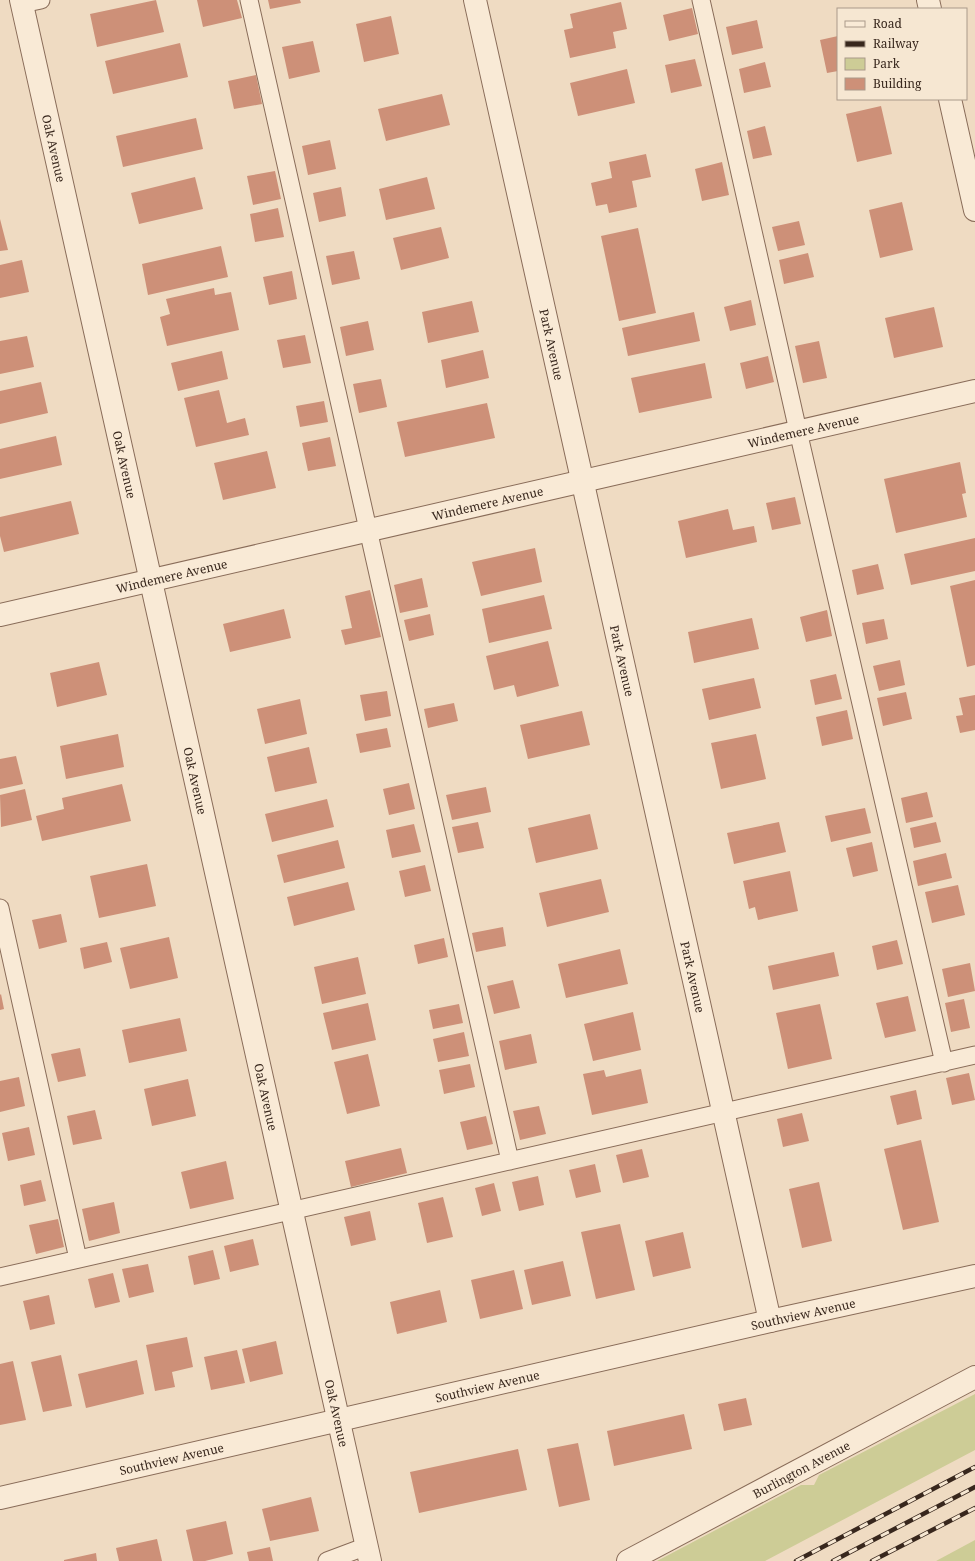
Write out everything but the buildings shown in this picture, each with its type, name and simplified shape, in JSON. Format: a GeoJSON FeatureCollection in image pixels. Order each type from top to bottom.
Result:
{"type":"FeatureCollection","features":[{"type":"Feature","properties":{"kind":"street","name":"Park Avenue"},"geometry":{"type":"LineString","coordinates":[[475,0],[584,482],[770,1321]]}},
{"type":"Feature","properties":{"kind":"street","name":"Oak Avenue"},"geometry":{"type":"LineString","coordinates":[[28,1],[151,580],[369,1554]]}},
{"type":"Feature","properties":{"kind":"street"},"geometry":{"type":"LineString","coordinates":[[950,100],[975,210]]}},
{"type":"Feature","properties":{"kind":"street","name":"Windemere Avenue"},"geometry":{"type":"LineString","coordinates":[[0,615],[975,391]]}},
{"type":"Feature","properties":{"kind":"street","name":"Southview Avenue"},"geometry":{"type":"LineString","coordinates":[[0,1498],[770,1321],[975,1276]]}},
{"type":"Feature","properties":{"kind":"street","name":"Burlington Avenue"},"geometry":{"type":"LineString","coordinates":[[628,1561],[975,1377]]}},
{"type":"Feature","properties":{"kind":"lane"},"geometry":{"type":"LineString","coordinates":[[249,0],[510,1161]]}},
{"type":"Feature","properties":{"kind":"lane"},"geometry":{"type":"LineString","coordinates":[[701,0],[798,431],[944,1062]]}},
{"type":"Feature","properties":{"kind":"lane"},"geometry":{"type":"LineString","coordinates":[[0,908],[78,1259]]}},
{"type":"Feature","properties":{"kind":"lane"},"geometry":{"type":"LineString","coordinates":[[0,1277],[975,1055]]}},
{"type":"Feature","properties":{"kind":"lane"},"geometry":{"type":"LineString","coordinates":[[327,1561],[369,1554]]}},
{"type":"Feature","properties":{"kind":"green space"},"geometry":{"type":"Polygon","coordinates":[[[975,1394],[975,1450],[765,1561],[657,1561],[801,1485],[814,1485],[819,1475],[975,1394]]]}},
{"type":"Feature","properties":{"kind":"green space"},"geometry":{"type":"Polygon","coordinates":[[[975,1540],[975,1561],[936,1561],[975,1540]]]}},
{"type":"Feature","properties":{"kind":"railway"},"geometry":{"type":"LineString","coordinates":[[796,1561],[975,1467]]}},
{"type":"Feature","properties":{"kind":"railway"},"geometry":{"type":"LineString","coordinates":[[833,1561],[975,1487]]}},
{"type":"Feature","properties":{"kind":"railway"},"geometry":{"type":"LineString","coordinates":[[872,1561],[975,1508]]}}]}
